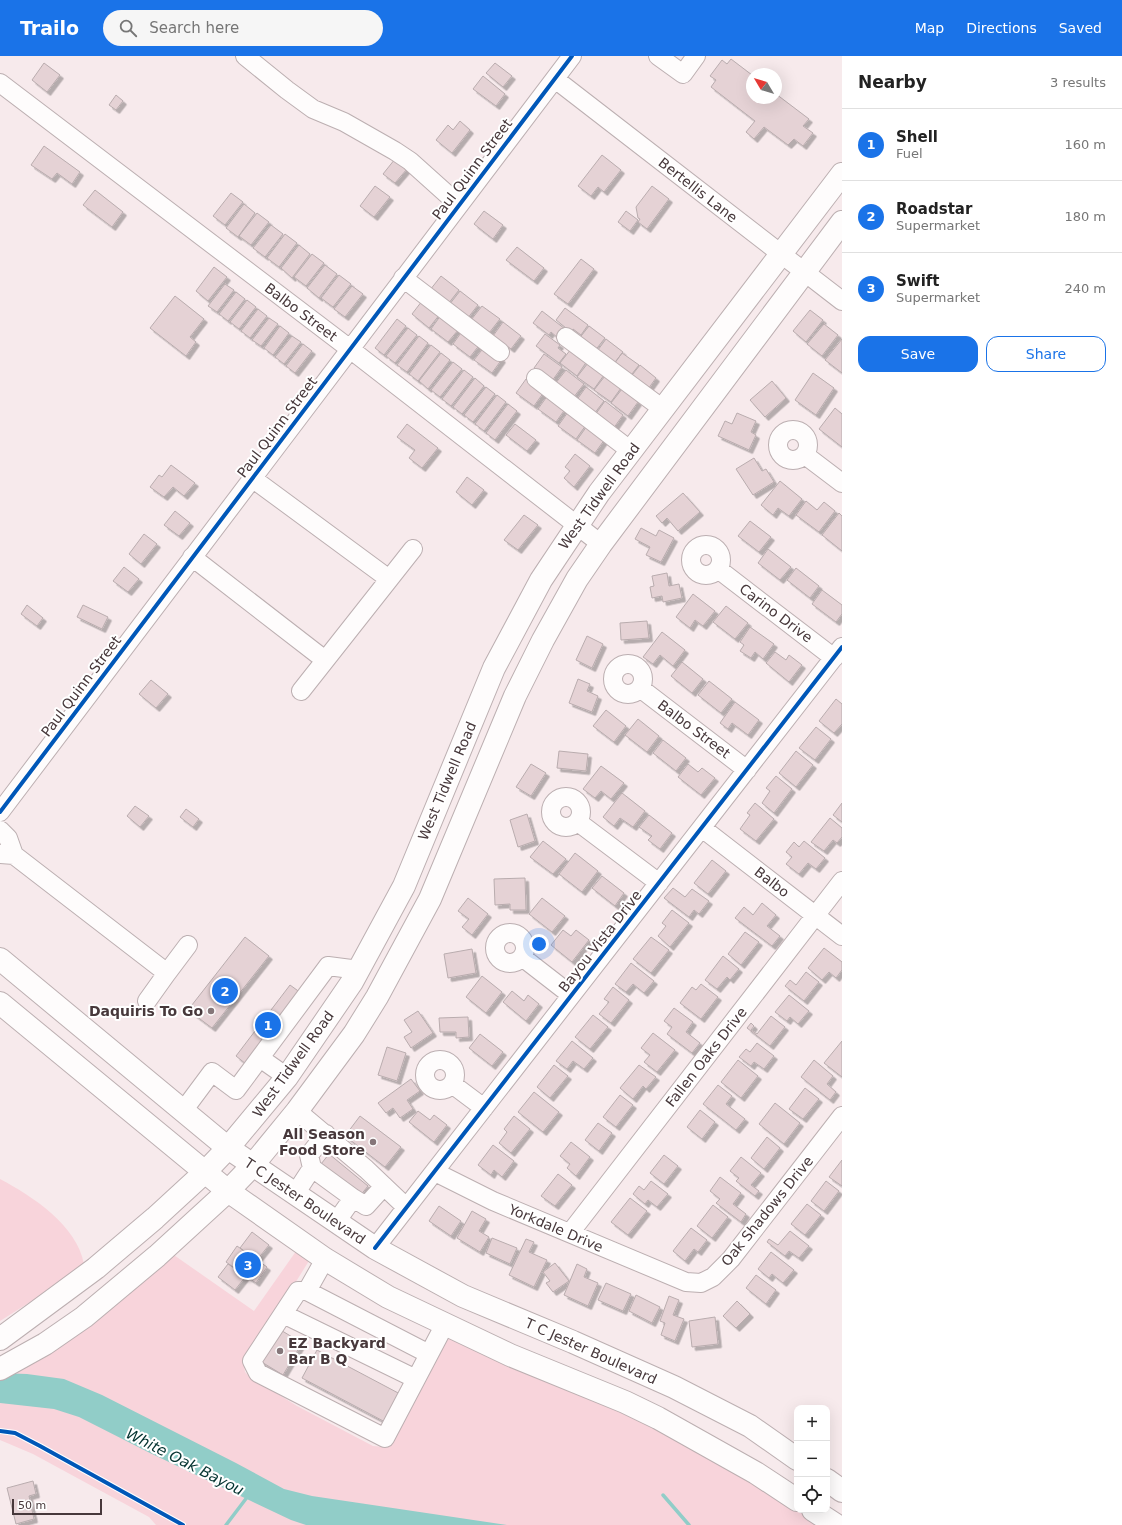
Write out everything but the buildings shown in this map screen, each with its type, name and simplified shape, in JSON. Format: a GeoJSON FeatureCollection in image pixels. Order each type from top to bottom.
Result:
{"type":"FeatureCollection","features":[{"type":"Feature","properties":{"kind":"main road","name":"West Tidwell Road"},"geometry":{"type":"LineString","coordinates":[[3,1337],[96,1268],[156,1218],[228,1148],[286,1076],[356,976],[404,886],[494,668],[541,580],[599,493],[842,174]]}},
{"type":"Feature","properties":{"kind":"main road","name":"West Tidwell Road"},"geometry":{"type":"LineString","coordinates":[[0,1369],[45,1344],[84,1317],[157,1256],[228,1191],[252,1166],[297,1111],[354,1034],[377,997],[430,899],[515,696],[543,640],[577,579],[601,544],[842,222]]}},
{"type":"Feature","properties":{"kind":"main road"},"geometry":{"type":"LineString","coordinates":[[460,752],[486,763]]}},
{"type":"Feature","properties":{"kind":"main road","name":"T C Jester Boulevard"},"geometry":{"type":"LineString","coordinates":[[0,959],[228,1148],[252,1166],[375,1248],[463,1296],[580,1345],[674,1387],[750,1426],[794,1457]]}},
{"type":"Feature","properties":{"kind":"main road"},"geometry":{"type":"LineString","coordinates":[[356,976],[377,997]]}},
{"type":"Feature","properties":{"kind":"main road"},"geometry":{"type":"LineString","coordinates":[[0,1003],[228,1191],[325,1259],[388,1297],[510,1355],[625,1402],[658,1418],[756,1473],[794,1498]]}},
{"type":"Feature","properties":{"kind":"main road"},"geometry":{"type":"LineString","coordinates":[[447,1325],[463,1296]]}},
{"type":"Feature","properties":{"kind":"main road"},"geometry":{"type":"LineString","coordinates":[[658,1418],[674,1387]]}},
{"type":"Feature","properties":{"kind":"main road"},"geometry":{"type":"LineString","coordinates":[[830,1482],[842,1491]]}},
{"type":"Feature","properties":{"kind":"main road"},"geometry":{"type":"LineString","coordinates":[[818,1513],[836,1525]]}},
{"type":"Feature","properties":{"kind":"street"},"geometry":{"type":"LineString","coordinates":[[245,56],[287,90],[313,108],[344,122],[410,161],[459,205]]}},
{"type":"Feature","properties":{"kind":"street","name":"Paul Quinn Street"},"geometry":{"type":"LineString","coordinates":[[0,812],[572,56]]}},
{"type":"Feature","properties":{"kind":"street"},"geometry":{"type":"LineString","coordinates":[[658,56],[683,74],[696,56]]}},
{"type":"Feature","properties":{"kind":"street","name":"Bertellis Lane"},"geometry":{"type":"LineString","coordinates":[[555,78],[842,301]]}},
{"type":"Feature","properties":{"kind":"street","name":"Balbo Street"},"geometry":{"type":"LineString","coordinates":[[0,83],[350,349],[601,544]]}},
{"type":"Feature","properties":{"kind":"street"},"geometry":{"type":"LineString","coordinates":[[403,278],[500,352]]}},
{"type":"Feature","properties":{"kind":"street"},"geometry":{"type":"LineString","coordinates":[[566,337],[663,409]]}},
{"type":"Feature","properties":{"kind":"street"},"geometry":{"type":"LineString","coordinates":[[536,378],[631,451]]}},
{"type":"Feature","properties":{"kind":"street"},"geometry":{"type":"LineString","coordinates":[[805,455],[842,483]]}},
{"type":"Feature","properties":{"kind":"street"},"geometry":{"type":"LineString","coordinates":[[252,478],[389,579]]}},
{"type":"Feature","properties":{"kind":"street"},"geometry":{"type":"LineString","coordinates":[[301,691],[413,548]]}},
{"type":"Feature","properties":{"kind":"street"},"geometry":{"type":"LineString","coordinates":[[192,557],[326,660]]}},
{"type":"Feature","properties":{"kind":"street","name":"Carino Drive"},"geometry":{"type":"LineString","coordinates":[[718,569],[838,653]]}},
{"type":"Feature","properties":{"kind":"street","name":"Bayou Vista Drive"},"geometry":{"type":"LineString","coordinates":[[375,1248],[838,653]]}},
{"type":"Feature","properties":{"kind":"street","name":"Balbo Street"},"geometry":{"type":"LineString","coordinates":[[640,688],[747,770]]}},
{"type":"Feature","properties":{"kind":"street"},"geometry":{"type":"LineString","coordinates":[[578,822],[659,884]]}},
{"type":"Feature","properties":{"kind":"street","name":"Balbo"},"geometry":{"type":"LineString","coordinates":[[702,828],[842,936]]}},
{"type":"Feature","properties":{"kind":"street"},"geometry":{"type":"LineString","coordinates":[[0,830],[8,838],[7,855],[167,973]]}},
{"type":"Feature","properties":{"kind":"street","name":"Fallen Oaks Drive"},"geometry":{"type":"LineString","coordinates":[[570,1233],[842,881]]}},
{"type":"Feature","properties":{"kind":"street"},"geometry":{"type":"LineString","coordinates":[[147,1000],[188,945]]}},
{"type":"Feature","properties":{"kind":"street"},"geometry":{"type":"LineString","coordinates":[[522,957],[571,996]]}},
{"type":"Feature","properties":{"kind":"street"},"geometry":{"type":"LineString","coordinates":[[183,1111],[212,1072],[236,1090],[328,966],[356,976]]}},
{"type":"Feature","properties":{"kind":"street"},"geometry":{"type":"LineString","coordinates":[[260,1058],[286,1076]]}},
{"type":"Feature","properties":{"kind":"street"},"geometry":{"type":"LineString","coordinates":[[452,1084],[484,1108]]}},
{"type":"Feature","properties":{"kind":"street"},"geometry":{"type":"LineString","coordinates":[[297,1111],[326,1134],[406,1207]]}},
{"type":"Feature","properties":{"kind":"street","name":"Oak Shadows Drive"},"geometry":{"type":"LineString","coordinates":[[680,1279],[686,1282],[702,1283],[713,1277],[731,1260],[842,1116]]}},
{"type":"Feature","properties":{"kind":"street"},"geometry":{"type":"LineString","coordinates":[[326,1134],[309,1155],[312,1168],[366,1206],[384,1186]]}},
{"type":"Feature","properties":{"kind":"street"},"geometry":{"type":"LineString","coordinates":[[295,1194],[312,1168]]}},
{"type":"Feature","properties":{"kind":"street","name":"Yorkdale Drive"},"geometry":{"type":"LineString","coordinates":[[435,1172],[493,1201],[680,1279]]}},
{"type":"Feature","properties":{"kind":"street"},"geometry":{"type":"LineString","coordinates":[[336,1222],[353,1198]]}},
{"type":"Feature","properties":{"kind":"street"},"geometry":{"type":"LineString","coordinates":[[307,1291],[325,1259]]}},
{"type":"Feature","properties":{"kind":"street"},"geometry":{"type":"LineString","coordinates":[[429,1354],[307,1291],[298,1291],[252,1361],[258,1373],[385,1438],[429,1354],[447,1325]]}},
{"type":"Feature","properties":{"kind":"street"},"geometry":{"type":"LineString","coordinates":[[283,1314],[416,1379]]}},
{"type":"Feature","properties":{"kind":"shaded area"},"geometry":{"type":"Polygon","coordinates":[[[0,1179],[39,1203],[63,1224],[80,1250],[84,1264],[38,1297],[0,1321],[0,1179]]]}},
{"type":"Feature","properties":{"kind":"shaded area"},"geometry":{"type":"Polygon","coordinates":[[[299,1247],[312,1256],[244,1365],[245,1372],[297,1406],[373,1446],[384,1447],[444,1339],[449,1336],[605,1398],[794,1508],[794,1513],[802,1513],[820,1525],[156,1525],[149,1517],[33,1454],[0,1440],[0,1379],[171,1253],[254,1311],[299,1247]]]}},
{"type":"Feature","properties":{"kind":"water","name":"White Oak Bayou"},"geometry":{"type":"Polygon","coordinates":[[[0,1373],[27,1374],[64,1379],[102,1395],[284,1489],[312,1496],[507,1525],[306,1525],[291,1520],[150,1453],[79,1417],[54,1409],[0,1403],[0,1373]]]}},
{"type":"Feature","properties":{"kind":"waterway"},"geometry":{"type":"LineString","coordinates":[[663,1495],[689,1525]]}},
{"type":"Feature","properties":{"kind":"waterway","name":"White Oak Bayou"},"geometry":{"type":"LineString","coordinates":[[226,1525],[248,1496]]}},
{"type":"Feature","properties":{"kind":"cycle path"},"geometry":{"type":"LineString","coordinates":[[0,812],[572,56]]}},
{"type":"Feature","properties":{"kind":"cycle path"},"geometry":{"type":"LineString","coordinates":[[375,1248],[842,647]]}},
{"type":"Feature","properties":{"kind":"cycle path"},"geometry":{"type":"LineString","coordinates":[[0,1431],[15,1433],[183,1525]]}},
{"type":"Feature","properties":{"kind":"place","name":"Roadstar"},"geometry":{"type":"Point","coordinates":[225,991]}},
{"type":"Feature","properties":{"kind":"place","name":"Daquiris To Go"},"geometry":{"type":"Point","coordinates":[211,1011]}},
{"type":"Feature","properties":{"kind":"place","name":"Shell"},"geometry":{"type":"Point","coordinates":[268,1025]}},
{"type":"Feature","properties":{"kind":"place","name":"All Season Food Store"},"geometry":{"type":"Point","coordinates":[373,1142]}},
{"type":"Feature","properties":{"kind":"place","name":"Swift"},"geometry":{"type":"Point","coordinates":[248,1265]}},
{"type":"Feature","properties":{"kind":"place","name":"EZ Backyard Bar B Q"},"geometry":{"type":"Point","coordinates":[280,1351]}}]}
